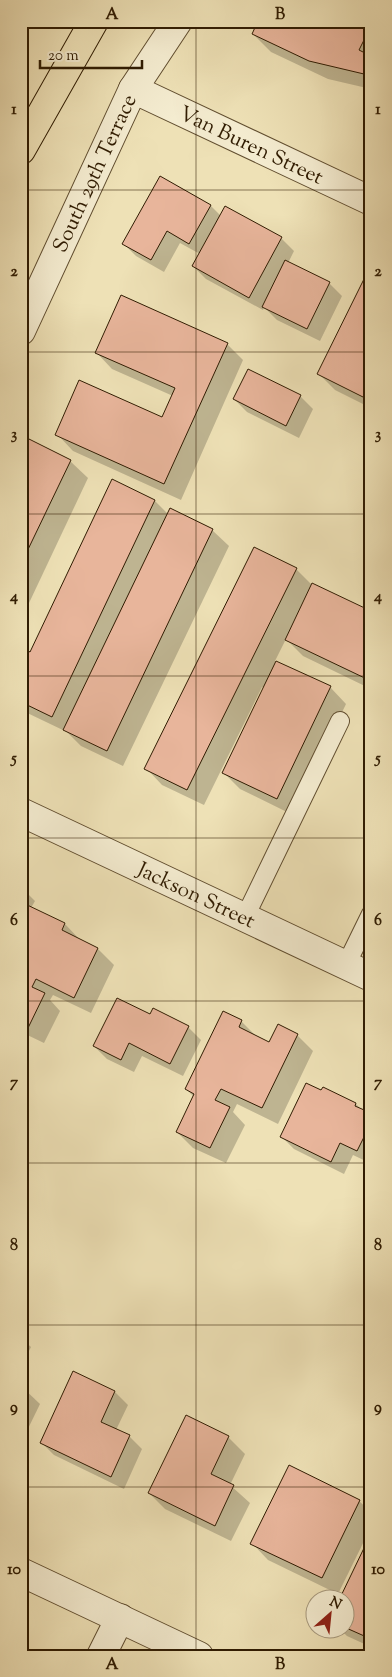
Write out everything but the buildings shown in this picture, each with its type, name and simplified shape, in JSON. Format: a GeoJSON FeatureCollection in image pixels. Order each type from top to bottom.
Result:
{"type":"FeatureCollection","features":[{"type":"Feature","properties":{"kind":"highway"},"geometry":{"type":"LineString","coordinates":[[21,150],[94,21]]}},
{"type":"Feature","properties":{"kind":"street","name":"South 29th Terrace"},"geometry":{"type":"LineString","coordinates":[[21,331],[133,89],[178,21]]}},
{"type":"Feature","properties":{"kind":"street","name":"Van Buren Street"},"geometry":{"type":"LineString","coordinates":[[133,89],[371,201]]}},
{"type":"Feature","properties":{"kind":"street","name":"Jackson Street"},"geometry":{"type":"LineString","coordinates":[[21,812],[371,977]]}},
{"type":"Feature","properties":{"kind":"street"},"geometry":{"type":"LineString","coordinates":[[21,1572],[199,1656]]}},
{"type":"Feature","properties":{"kind":"street"},"geometry":{"type":"LineString","coordinates":[[100,1656],[120,1618]]}},
{"type":"Feature","properties":{"kind":"lane"},"geometry":{"type":"LineString","coordinates":[[245,918],[340,721]]}},
{"type":"Feature","properties":{"kind":"lane"},"geometry":{"type":"LineString","coordinates":[[346,965],[371,914]]}}]}
